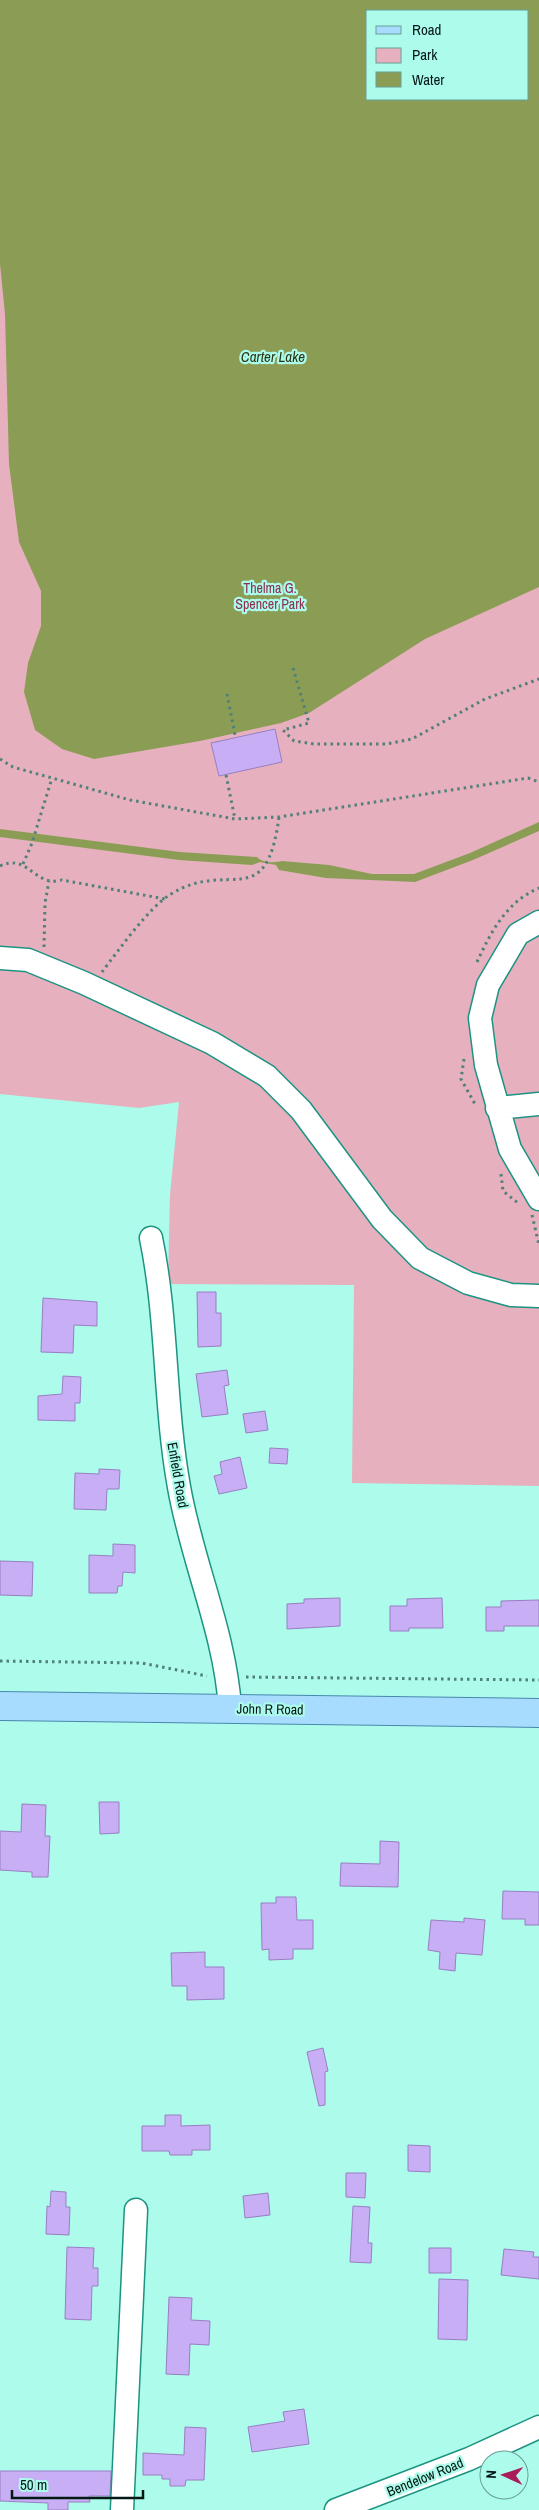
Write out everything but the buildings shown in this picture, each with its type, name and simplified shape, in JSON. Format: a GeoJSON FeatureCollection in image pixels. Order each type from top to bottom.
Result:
{"type":"FeatureCollection","features":[{"type":"Feature","properties":{"kind":"main road","name":"John R Road"},"geometry":{"type":"LineString","coordinates":[[0,1706],[539,1713]]}},
{"type":"Feature","properties":{"kind":"street"},"geometry":{"type":"LineString","coordinates":[[539,922],[518,934],[488,985],[480,1018],[486,1065],[510,1149],[539,1199]]}},
{"type":"Feature","properties":{"kind":"street"},"geometry":{"type":"LineString","coordinates":[[0,958],[28,960],[91,986],[212,1043],[267,1076],[301,1110],[382,1219],[420,1258],[468,1284],[511,1295],[539,1296]]}},
{"type":"Feature","properties":{"kind":"street"},"geometry":{"type":"LineString","coordinates":[[497,1108],[539,1104]]}},
{"type":"Feature","properties":{"kind":"street","name":"Enfield Road"},"geometry":{"type":"LineString","coordinates":[[151,1238],[161,1297],[171,1434],[179,1488],[194,1552],[224,1657],[230,1708]]}},
{"type":"Feature","properties":{"kind":"street"},"geometry":{"type":"LineString","coordinates":[[122,2510],[136,2210]]}},
{"type":"Feature","properties":{"kind":"street","name":"Bendelow Road"},"geometry":{"type":"LineString","coordinates":[[336,2510],[470,2459],[539,2427]]}},
{"type":"Feature","properties":{"kind":"path"},"geometry":{"type":"LineString","coordinates":[[293,668],[309,723],[283,730],[294,741],[314,744],[386,744],[412,739],[485,699],[539,679]]}},
{"type":"Feature","properties":{"kind":"path"},"geometry":{"type":"LineString","coordinates":[[227,694],[235,735]]}},
{"type":"Feature","properties":{"kind":"path"},"geometry":{"type":"LineString","coordinates":[[0,759],[13,767],[130,800],[235,819],[279,816],[528,778],[539,782]]}},
{"type":"Feature","properties":{"kind":"path"},"geometry":{"type":"LineString","coordinates":[[226,775],[235,819]]}},
{"type":"Feature","properties":{"kind":"path"},"geometry":{"type":"LineString","coordinates":[[23,864],[52,778]]}},
{"type":"Feature","properties":{"kind":"path"},"geometry":{"type":"LineString","coordinates":[[91,986],[113,957],[166,899],[190,883],[213,879],[244,879],[256,876],[263,870],[269,859],[276,836],[279,816]]}},
{"type":"Feature","properties":{"kind":"path"},"geometry":{"type":"LineString","coordinates":[[0,866],[12,863],[23,864],[49,881],[62,880],[166,899]]}},
{"type":"Feature","properties":{"kind":"path"},"geometry":{"type":"LineString","coordinates":[[42,966],[45,903],[49,881]]}},
{"type":"Feature","properties":{"kind":"path"},"geometry":{"type":"LineString","coordinates":[[0,1661],[142,1663],[207,1676]]}},
{"type":"Feature","properties":{"kind":"path"},"geometry":{"type":"LineString","coordinates":[[246,1678],[539,1680]]}},
{"type":"Feature","properties":{"kind":"green space","name":"Thelma G. Spencer Park"},"geometry":{"type":"Polygon","coordinates":[[[0,0],[539,0],[539,1486],[352,1483],[354,1285],[168,1284],[170,1195],[179,1102],[139,1108],[0,1094],[0,0]]]}},
{"type":"Feature","properties":{"kind":"water","name":"Carter Lake"},"geometry":{"type":"Polygon","coordinates":[[[0,0],[539,0],[539,587],[425,639],[309,713],[281,723],[200,741],[94,759],[62,749],[35,730],[24,692],[28,663],[41,626],[41,591],[19,542],[9,464],[5,314],[0,264],[0,0]]]}},
{"type":"Feature","properties":{"kind":"water"},"geometry":{"type":"Polygon","coordinates":[[[539,822],[539,831],[473,860],[415,882],[326,878],[279,870],[276,865],[260,862],[252,865],[179,860],[0,837],[0,829],[180,852],[257,857],[269,862],[282,861],[329,865],[372,874],[414,874],[470,853],[539,822]]]}}]}
